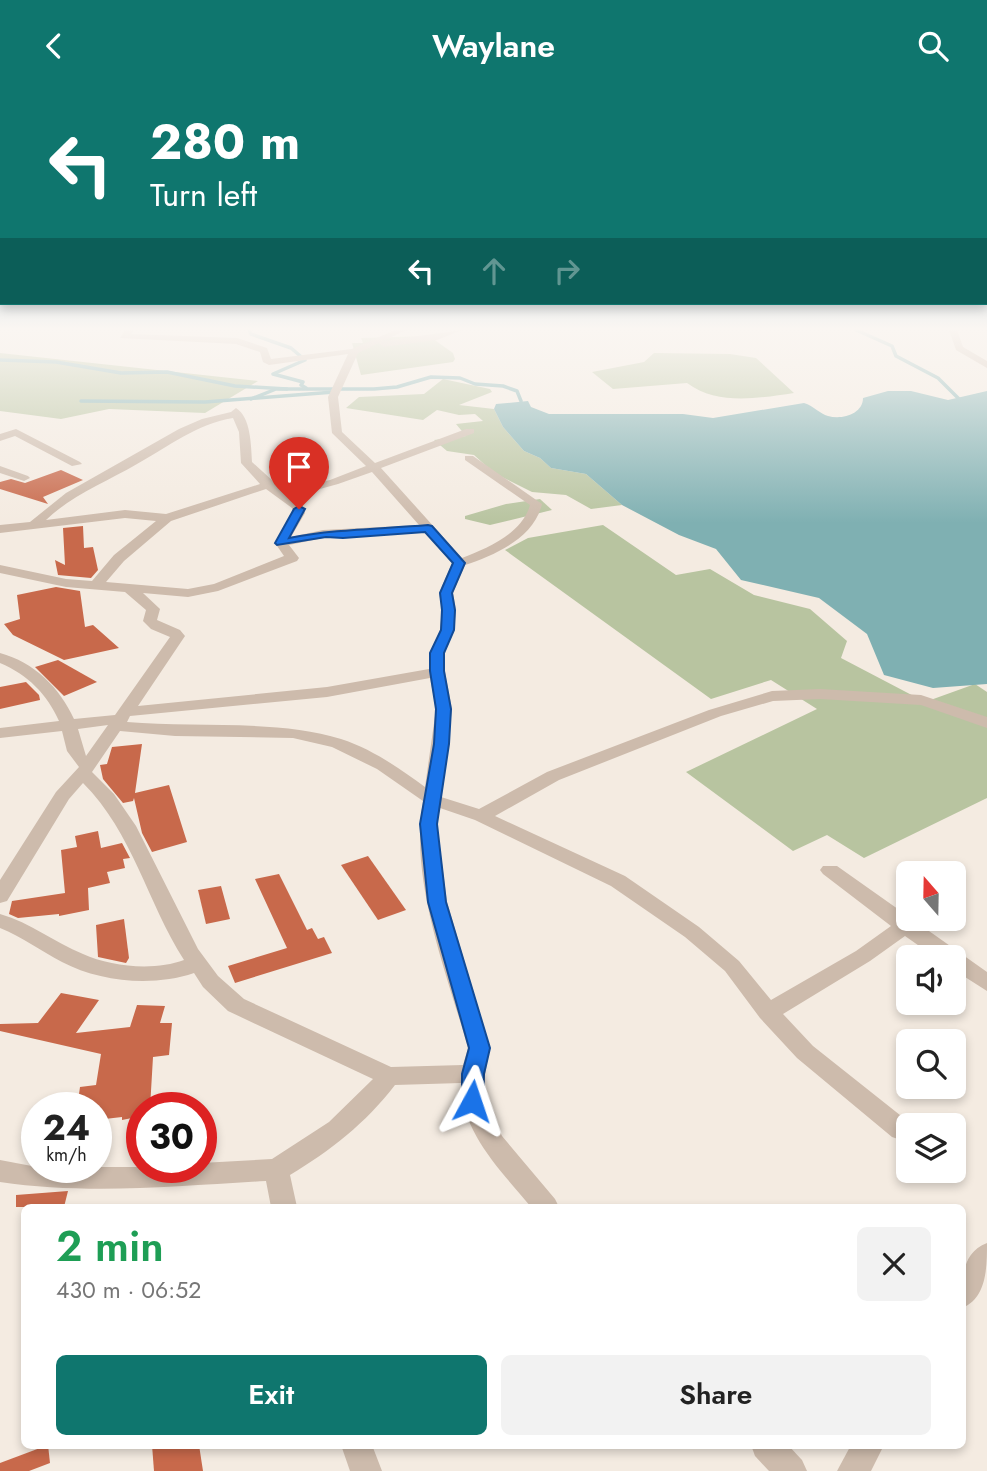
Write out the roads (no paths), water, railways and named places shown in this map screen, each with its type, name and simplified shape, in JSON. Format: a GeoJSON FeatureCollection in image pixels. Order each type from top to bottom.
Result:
{"type":"FeatureCollection","features":[{"type":"Feature","properties":{"kind":"street"},"geometry":{"type":"LineString","coordinates":[[334,394],[333,412],[337,433],[374,467],[459,563]]}},
{"type":"Feature","properties":{"kind":"street"},"geometry":{"type":"LineString","coordinates":[[35,523],[55,503],[133,462],[188,426],[236,412],[244,432],[247,463],[267,485],[297,504],[299,513],[281,543]]}},
{"type":"Feature","properties":{"kind":"street"},"geometry":{"type":"LineString","coordinates":[[283,495],[374,467],[470,431]]}},
{"type":"Feature","properties":{"kind":"street"},"geometry":{"type":"LineString","coordinates":[[0,438],[16,432],[76,464]]}},
{"type":"Feature","properties":{"kind":"street"},"geometry":{"type":"LineString","coordinates":[[469,458],[527,496],[536,504],[536,510],[525,529],[472,559],[459,563],[446,593],[449,610],[447,630],[437,653],[437,671],[444,709],[428,824],[437,902],[479,1048],[473,1074],[472,1101],[494,1143],[545,1204]]}},
{"type":"Feature","properties":{"kind":"street"},"geometry":{"type":"LineString","coordinates":[[0,469],[24,478]]}},
{"type":"Feature","properties":{"kind":"street"},"geometry":{"type":"LineString","coordinates":[[96,586],[119,558],[167,518],[267,485]]}},
{"type":"Feature","properties":{"kind":"street"},"geometry":{"type":"LineString","coordinates":[[0,529],[125,514],[167,518]]}},
{"type":"Feature","properties":{"kind":"street"},"geometry":{"type":"LineString","coordinates":[[281,543],[326,534],[428,528]]}},
{"type":"Feature","properties":{"kind":"street"},"geometry":{"type":"LineString","coordinates":[[0,569],[66,583],[188,593],[218,587],[292,558],[281,543]]}},
{"type":"Feature","properties":{"kind":"street"},"geometry":{"type":"LineString","coordinates":[[0,896],[62,796],[85,769],[178,636],[174,632],[153,626],[150,621],[153,609],[129,588]]}},
{"type":"Feature","properties":{"kind":"street"},"geometry":{"type":"LineString","coordinates":[[0,658],[24,669],[44,683],[68,724],[73,748],[79,760],[124,824],[197,964],[223,995],[236,1005],[389,1076],[473,1074]]}},
{"type":"Feature","properties":{"kind":"street"},"geometry":{"type":"LineString","coordinates":[[0,733],[327,692],[437,671]]}},
{"type":"Feature","properties":{"kind":"street"},"geometry":{"type":"LineString","coordinates":[[481,816],[553,776],[715,713],[772,696],[820,694],[921,700],[987,723]]}},
{"type":"Feature","properties":{"kind":"street"},"geometry":{"type":"LineString","coordinates":[[121,719],[310,736],[337,743],[383,765],[431,799],[481,816],[618,881],[647,899],[732,966],[768,1012],[805,1052],[896,1126]]}},
{"type":"Feature","properties":{"kind":"street"},"geometry":{"type":"LineString","coordinates":[[830,870],[896,919]]}},
{"type":"Feature","properties":{"kind":"street"},"geometry":{"type":"LineString","coordinates":[[0,921],[18,927],[79,961],[93,965],[142,972],[169,972],[197,964]]}},
{"type":"Feature","properties":{"kind":"street"},"geometry":{"type":"LineString","coordinates":[[768,1012],[863,956],[898,931]]}},
{"type":"Feature","properties":{"kind":"street"},"geometry":{"type":"LineString","coordinates":[[912,931],[932,945]]}},
{"type":"Feature","properties":{"kind":"street"},"geometry":{"type":"LineString","coordinates":[[966,969],[987,983]]}},
{"type":"Feature","properties":{"kind":"street"},"geometry":{"type":"LineString","coordinates":[[0,1171],[39,1177],[116,1178],[276,1170],[346,1122],[371,1101],[389,1076]]}},
{"type":"Feature","properties":{"kind":"street"},"geometry":{"type":"LineString","coordinates":[[276,1170],[284,1204]]}},
{"type":"Feature","properties":{"kind":"street"},"geometry":{"type":"LineString","coordinates":[[966,1289],[987,1256]]}},
{"type":"Feature","properties":{"kind":"street"},"geometry":{"type":"LineString","coordinates":[[358,1449],[366,1471]]}},
{"type":"Feature","properties":{"kind":"street"},"geometry":{"type":"LineString","coordinates":[[770,1449],[791,1471]]}},
{"type":"Feature","properties":{"kind":"street"},"geometry":{"type":"LineString","coordinates":[[853,1471],[867,1449]]}},
{"type":"Feature","properties":{"kind":"water"},"geometry":{"type":"Polygon","coordinates":[[[876,394],[925,394],[948,400],[987,394],[987,684],[933,688],[884,675],[867,634],[819,598],[741,580],[716,549],[679,535],[622,505],[586,474],[551,468],[540,458],[524,451],[503,427],[494,409],[496,404],[528,401],[531,407],[549,414],[683,414],[713,418],[804,403],[825,415],[839,417],[856,412],[863,398],[876,394]]]}},
{"type":"Feature","properties":{"kind":"waterway"},"geometry":{"type":"LineString","coordinates":[[253,398],[262,394]]}},
{"type":"Feature","properties":{"kind":"waterway"},"geometry":{"type":"LineString","coordinates":[[253,398],[303,394]]}},
{"type":"Feature","properties":{"kind":"waterway"},"geometry":{"type":"LineString","coordinates":[[518,394],[521,401]]}},
{"type":"Feature","properties":{"kind":"waterway"},"geometry":{"type":"LineString","coordinates":[[954,394],[959,399]]}},
{"type":"Feature","properties":{"kind":"waterway"},"geometry":{"type":"LineString","coordinates":[[81,401],[205,402],[253,398]]}}]}
